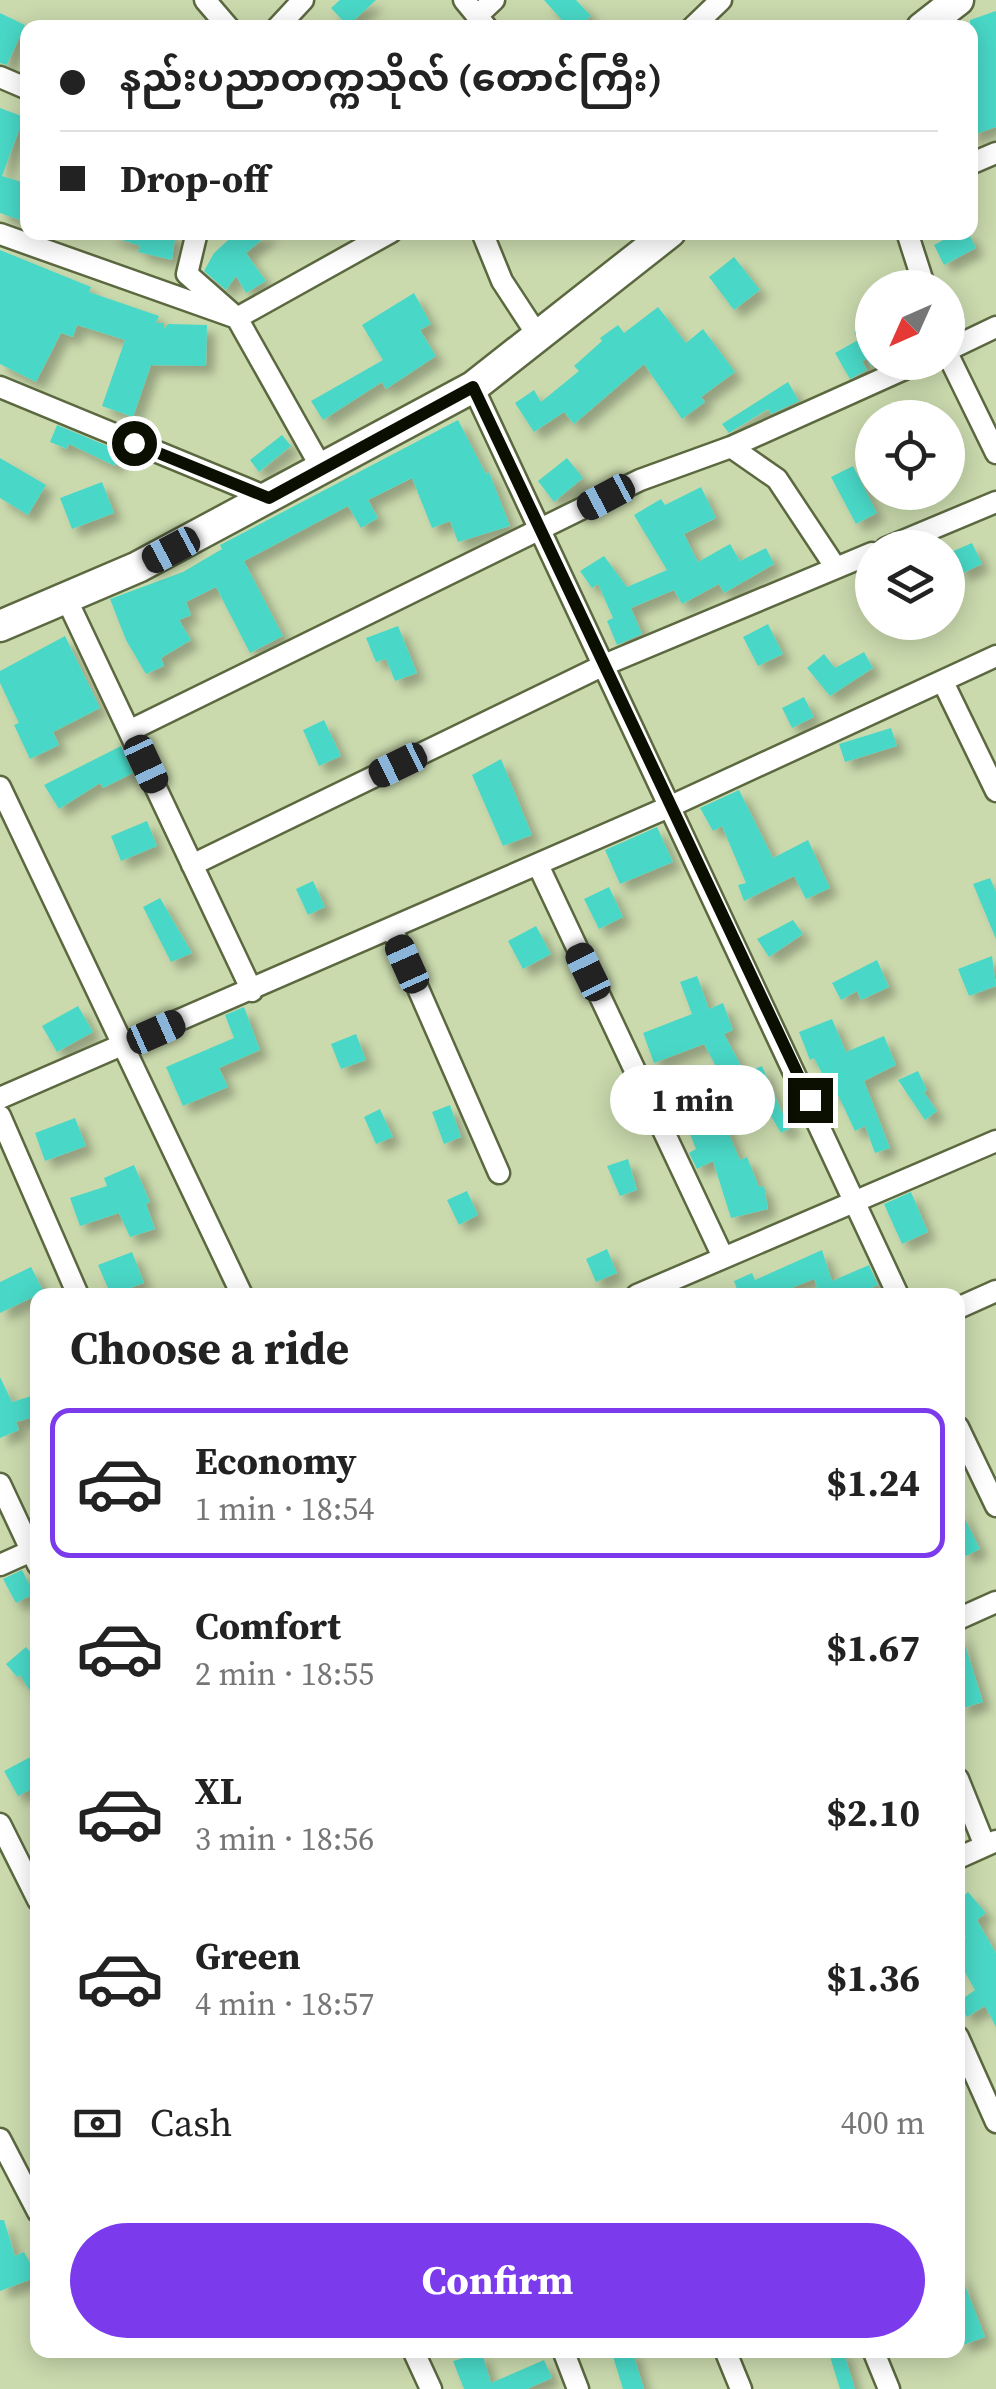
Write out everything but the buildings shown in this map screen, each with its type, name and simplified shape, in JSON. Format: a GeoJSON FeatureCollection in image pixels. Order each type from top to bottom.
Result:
{"type":"FeatureCollection","features":[{"type":"Feature","properties":{"kind":"main road"},"geometry":{"type":"LineString","coordinates":[[932,20],[958,0]]}},
{"type":"Feature","properties":{"kind":"main road"},"geometry":{"type":"LineString","coordinates":[[0,626],[138,567],[473,387],[657,240]]}},
{"type":"Feature","properties":{"kind":"street"},"geometry":{"type":"LineString","coordinates":[[204,0],[222,20]]}},
{"type":"Feature","properties":{"kind":"street"},"geometry":{"type":"LineString","coordinates":[[284,20],[303,0]]}},
{"type":"Feature","properties":{"kind":"street"},"geometry":{"type":"LineString","coordinates":[[476,14],[494,0]]}},
{"type":"Feature","properties":{"kind":"street"},"geometry":{"type":"LineString","coordinates":[[700,20],[720,0]]}},
{"type":"Feature","properties":{"kind":"street"},"geometry":{"type":"LineString","coordinates":[[0,234],[237,318],[376,240]]}},
{"type":"Feature","properties":{"kind":"street"},"geometry":{"type":"LineString","coordinates":[[195,240],[188,274],[237,318],[322,468]]}},
{"type":"Feature","properties":{"kind":"street"},"geometry":{"type":"LineString","coordinates":[[485,240],[502,281],[538,336]]}},
{"type":"Feature","properties":{"kind":"street"},"geometry":{"type":"LineString","coordinates":[[909,240],[919,270]]}},
{"type":"Feature","properties":{"kind":"street"},"geometry":{"type":"LineString","coordinates":[[965,344],[996,327]]}},
{"type":"Feature","properties":{"kind":"street"},"geometry":{"type":"LineString","coordinates":[[131,730],[640,480],[731,447],[880,380]]}},
{"type":"Feature","properties":{"kind":"street"},"geometry":{"type":"LineString","coordinates":[[961,380],[996,454]]}},
{"type":"Feature","properties":{"kind":"street"},"geometry":{"type":"LineString","coordinates":[[0,387],[269,498]]}},
{"type":"Feature","properties":{"kind":"street"},"geometry":{"type":"LineString","coordinates":[[473,387],[895,1288]]}},
{"type":"Feature","properties":{"kind":"street"},"geometry":{"type":"LineString","coordinates":[[731,447],[777,479],[836,568]]}},
{"type":"Feature","properties":{"kind":"street"},"geometry":{"type":"LineString","coordinates":[[929,530],[996,502]]}},
{"type":"Feature","properties":{"kind":"street"},"geometry":{"type":"LineString","coordinates":[[192,865],[604,665],[855,560]]}},
{"type":"Feature","properties":{"kind":"street"},"geometry":{"type":"LineString","coordinates":[[66,598],[252,991]]}},
{"type":"Feature","properties":{"kind":"street"},"geometry":{"type":"LineString","coordinates":[[0,1098],[671,806],[996,656]]}},
{"type":"Feature","properties":{"kind":"street"},"geometry":{"type":"LineString","coordinates":[[943,682],[996,791]]}},
{"type":"Feature","properties":{"kind":"street"},"geometry":{"type":"LineString","coordinates":[[0,787],[239,1288]]}},
{"type":"Feature","properties":{"kind":"street"},"geometry":{"type":"LineString","coordinates":[[538,864],[723,1257]]}},
{"type":"Feature","properties":{"kind":"street"},"geometry":{"type":"LineString","coordinates":[[392,929],[499,1173]]}},
{"type":"Feature","properties":{"kind":"street"},"geometry":{"type":"LineString","coordinates":[[0,1116],[75,1288]]}},
{"type":"Feature","properties":{"kind":"street"},"geometry":{"type":"LineString","coordinates":[[653,1288],[996,1140]]}},
{"type":"Feature","properties":{"kind":"street"},"geometry":{"type":"LineString","coordinates":[[965,1305],[996,1292]]}},
{"type":"Feature","properties":{"kind":"street"},"geometry":{"type":"LineString","coordinates":[[966,1462],[996,1506]]}},
{"type":"Feature","properties":{"kind":"street"},"geometry":{"type":"LineString","coordinates":[[0,1484],[30,1545]]}},
{"type":"Feature","properties":{"kind":"street"},"geometry":{"type":"LineString","coordinates":[[0,1566],[30,1557]]}},
{"type":"Feature","properties":{"kind":"street"},"geometry":{"type":"LineString","coordinates":[[965,1616],[996,1602]]}},
{"type":"Feature","properties":{"kind":"street"},"geometry":{"type":"LineString","coordinates":[[965,1793],[990,1843],[965,1855]]}},
{"type":"Feature","properties":{"kind":"street"},"geometry":{"type":"LineString","coordinates":[[0,1824],[30,1884]]}},
{"type":"Feature","properties":{"kind":"street"},"geometry":{"type":"LineString","coordinates":[[965,2053],[996,2122]]}},
{"type":"Feature","properties":{"kind":"street"},"geometry":{"type":"LineString","coordinates":[[0,2139],[30,2197]]}},
{"type":"Feature","properties":{"kind":"street"},"geometry":{"type":"LineString","coordinates":[[417,2358],[431,2389]]}},
{"type":"Feature","properties":{"kind":"street"},"geometry":{"type":"LineString","coordinates":[[566,2358],[578,2389]]}},
{"type":"Feature","properties":{"kind":"street"},"geometry":{"type":"LineString","coordinates":[[727,2358],[741,2389]]}},
{"type":"Feature","properties":{"kind":"street"},"geometry":{"type":"LineString","coordinates":[[876,2358],[889,2389]]}},
{"type":"Feature","properties":{"kind":"route"},"geometry":{"type":"LineString","coordinates":[[134,443],[269,498],[473,387],[810,1100]]}}]}
